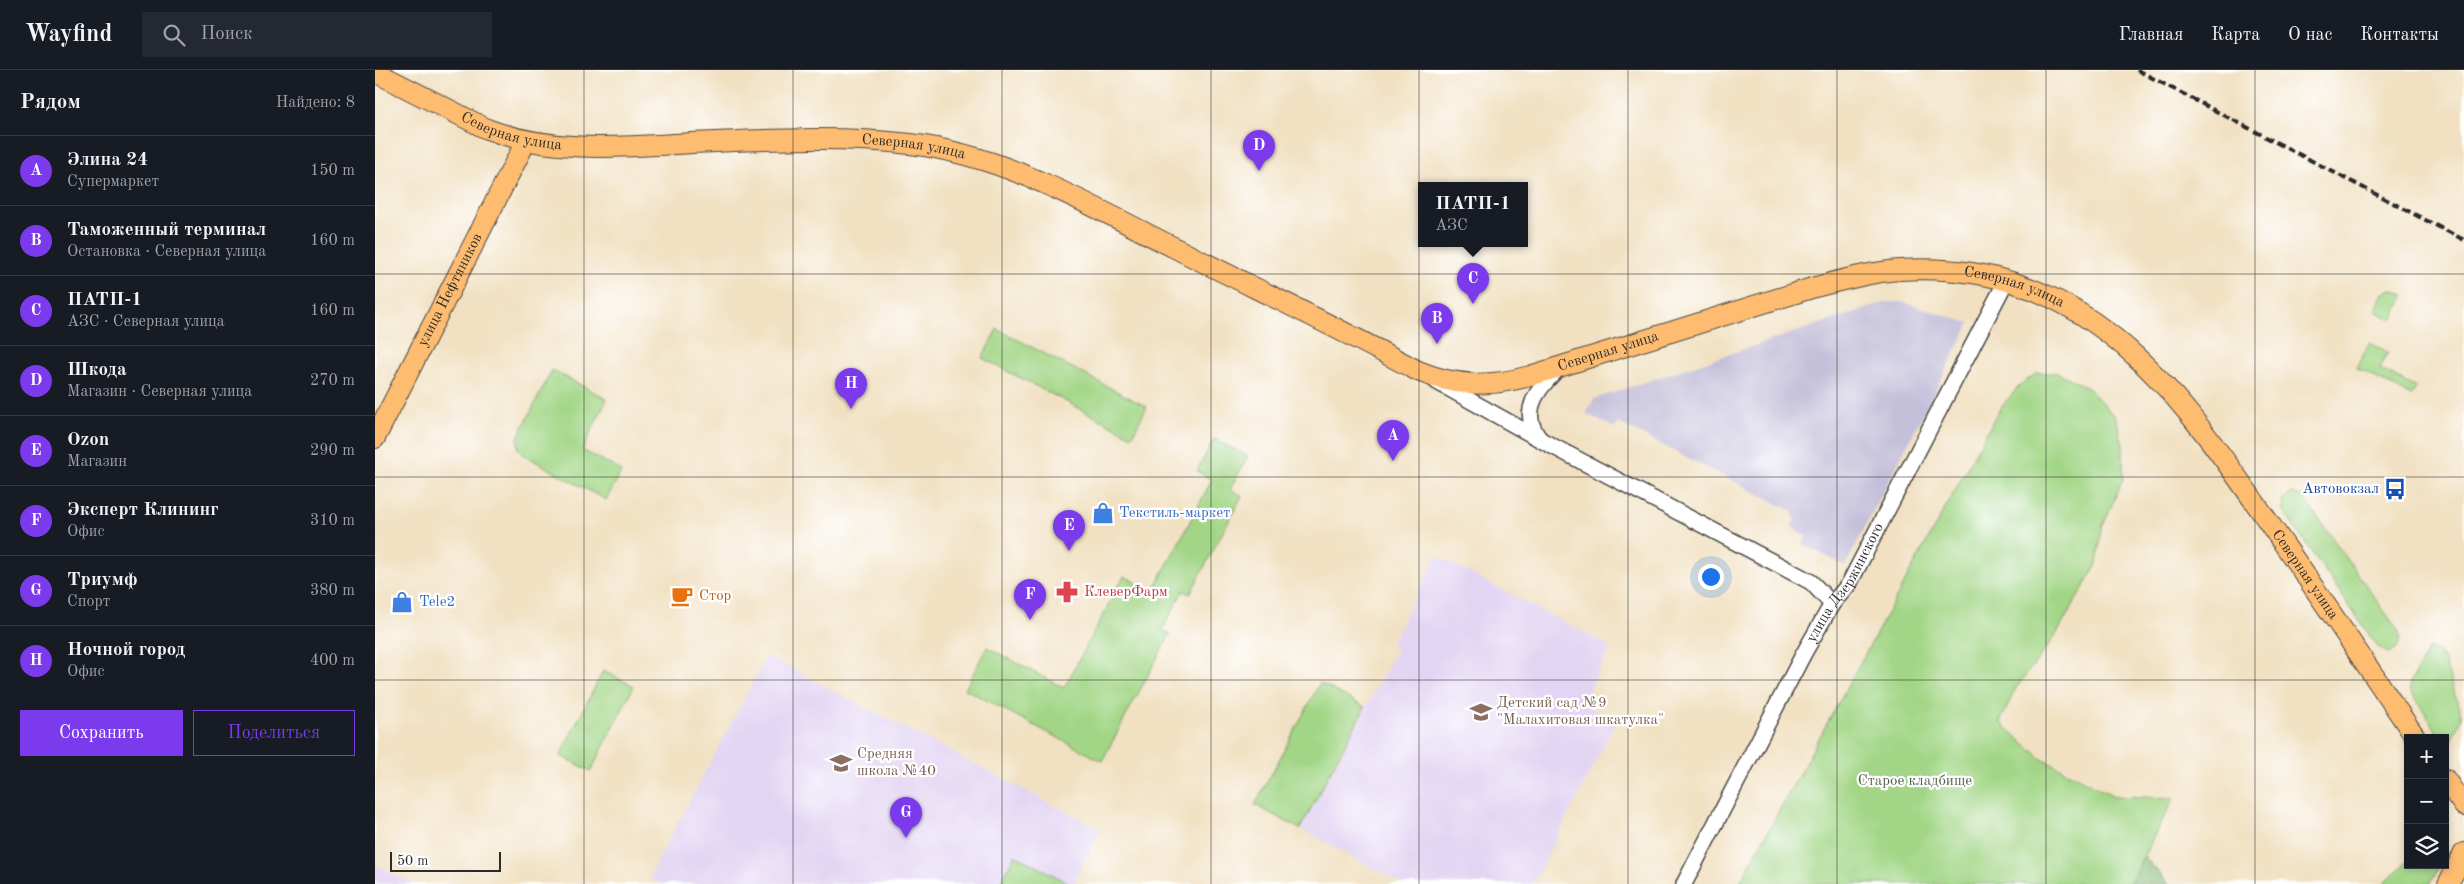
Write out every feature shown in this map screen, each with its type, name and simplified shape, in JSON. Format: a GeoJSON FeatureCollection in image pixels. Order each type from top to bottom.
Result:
{"type":"FeatureCollection","features":[{"type":"Feature","properties":{"kind":"main road","name":"Северная улица"},"geometry":{"type":"LineString","coordinates":[[375,72],[487,129],[526,141],[571,147],[627,147],[787,138],[851,139],[914,144],[982,160],[1062,192],[1418,372],[1454,383],[1486,385],[1559,368],[1815,287],[1862,276],[1899,270],[1931,270],[1979,274],[2006,281],[2048,297],[2077,312],[2118,340],[2161,381],[2247,490],[2413,734]]}},
{"type":"Feature","properties":{"kind":"main road","name":"улица Нефтяников"},"geometry":{"type":"LineString","coordinates":[[375,438],[526,141]]}},
{"type":"Feature","properties":{"kind":"main road"},"geometry":{"type":"LineString","coordinates":[[2449,775],[2464,780]]}},
{"type":"Feature","properties":{"kind":"main road"},"geometry":{"type":"LineString","coordinates":[[2449,785],[2464,806]]}},
{"type":"Feature","properties":{"kind":"main road"},"geometry":{"type":"LineString","coordinates":[[2448,884],[2464,853]]}},
{"type":"Feature","properties":{"kind":"street","name":"улица Дзержинского"},"geometry":{"type":"LineString","coordinates":[[1685,884],[1832,604],[1849,584],[2006,281]]}},
{"type":"Feature","properties":{"kind":"street"},"geometry":{"type":"LineString","coordinates":[[1541,440],[1532,426],[1532,403],[1540,388],[1559,368]]}},
{"type":"Feature","properties":{"kind":"street","name":"Северная улица"},"geometry":{"type":"LineString","coordinates":[[1418,372],[1541,440],[1811,582],[1832,604]]}},
{"type":"Feature","properties":{"kind":"shaded area"},"geometry":{"type":"Polygon","coordinates":[[[1886,302],[1903,302],[1970,323],[1845,566],[1803,544],[1807,536],[1791,527],[1796,518],[1792,516],[1794,512],[1619,423],[1615,428],[1586,414],[1594,399],[1886,302]]]}},
{"type":"Feature","properties":{"kind":"shaded area","name":"Детский сад №9 \"Малахитовая шкатулка\""},"geometry":{"type":"Polygon","coordinates":[[[1437,556],[1611,647],[1582,704],[1616,721],[1533,884],[1403,884],[1301,829],[1397,649],[1390,645],[1437,556]]]}},
{"type":"Feature","properties":{"kind":"shaded area","name":"Средняя школа №40"},"geometry":{"type":"Polygon","coordinates":[[[767,656],[1101,830],[1074,881],[1079,884],[661,884],[649,877],[767,656]]]}},
{"type":"Feature","properties":{"kind":"shaded area"},"geometry":{"type":"Polygon","coordinates":[[[375,864],[414,884],[375,884],[375,864]]]}},
{"type":"Feature","properties":{"kind":"green space"},"geometry":{"type":"Polygon","coordinates":[[[2391,289],[2405,295],[2392,320],[2375,311],[2383,293],[2391,289]]]}},
{"type":"Feature","properties":{"kind":"green space"},"geometry":{"type":"Polygon","coordinates":[[[997,329],[1147,407],[1132,436],[982,358],[997,329]]]}},
{"type":"Feature","properties":{"kind":"green space"},"geometry":{"type":"Polygon","coordinates":[[[2369,343],[2388,352],[2380,369],[2416,388],[2411,396],[2357,368],[2369,343]]]}},
{"type":"Feature","properties":{"kind":"green space"},"geometry":{"type":"Polygon","coordinates":[[[552,370],[607,399],[582,450],[622,471],[606,500],[522,454],[518,448],[518,437],[552,370]]]}},
{"type":"Feature","properties":{"kind":"green space","name":"Старое кладбище"},"geometry":{"type":"Polygon","coordinates":[[[2037,373],[2058,373],[2077,382],[2090,390],[2116,418],[2123,445],[2123,479],[2102,528],[2097,564],[2056,635],[2016,688],[2000,722],[2042,759],[2114,796],[2174,798],[2129,884],[1739,884],[1999,410],[2020,385],[2037,373]]]}},
{"type":"Feature","properties":{"kind":"green space"},"geometry":{"type":"Polygon","coordinates":[[[1214,439],[1248,456],[1230,489],[1242,496],[1190,594],[1183,591],[1162,630],[1170,634],[1102,761],[965,689],[987,647],[1064,688],[1124,576],[1153,591],[1212,480],[1197,471],[1214,439]]]}},
{"type":"Feature","properties":{"kind":"green space"},"geometry":{"type":"Polygon","coordinates":[[[2292,493],[2303,497],[2397,629],[2400,644],[2396,649],[2388,653],[2377,646],[2284,512],[2283,500],[2292,493]]]}},
{"type":"Feature","properties":{"kind":"green space"},"geometry":{"type":"Polygon","coordinates":[[[2429,648],[2438,651],[2444,660],[2462,718],[2449,744],[2449,734],[2438,734],[2410,690],[2411,681],[2429,648]]]}},
{"type":"Feature","properties":{"kind":"green space"},"geometry":{"type":"Polygon","coordinates":[[[603,671],[634,686],[591,771],[560,756],[603,671]]]}},
{"type":"Feature","properties":{"kind":"green space"},"geometry":{"type":"Polygon","coordinates":[[[1320,683],[1365,707],[1300,829],[1255,805],[1320,683]]]}},
{"type":"Feature","properties":{"kind":"green space"},"geometry":{"type":"Polygon","coordinates":[[[1015,855],[1071,884],[999,884],[1015,855]]]}},
{"type":"Feature","properties":{"kind":"green space"},"geometry":{"type":"Polygon","coordinates":[[[2144,856],[2169,884],[2129,884],[2144,856]]]}},
{"type":"Feature","properties":{"kind":"green space"},"geometry":{"type":"Polygon","coordinates":[[[2404,865],[2404,869],[2438,869],[2430,884],[2383,884],[2404,865]]]}},
{"type":"Feature","properties":{"kind":"railway"},"geometry":{"type":"LineString","coordinates":[[2137,70],[2464,240]]}},
{"type":"Feature","properties":{"kind":"place","name":"Шкода"},"geometry":{"type":"Point","coordinates":[1259,171]}},
{"type":"Feature","properties":{"kind":"place","name":"ПАТП-1"},"geometry":{"type":"Point","coordinates":[1473,304]}},
{"type":"Feature","properties":{"kind":"place","name":"Таможенный терминал"},"geometry":{"type":"Point","coordinates":[1437,344]}},
{"type":"Feature","properties":{"kind":"place","name":"Ночной город"},"geometry":{"type":"Point","coordinates":[851,409]}},
{"type":"Feature","properties":{"kind":"place","name":"Элина 24"},"geometry":{"type":"Point","coordinates":[1393,461]}},
{"type":"Feature","properties":{"kind":"place","name":"Автовокзал"},"geometry":{"type":"Point","coordinates":[2395,489]}},
{"type":"Feature","properties":{"kind":"place","name":"Текстиль-маркет"},"geometry":{"type":"Point","coordinates":[1103,513]}},
{"type":"Feature","properties":{"kind":"place","name":"Ozon"},"geometry":{"type":"Point","coordinates":[1069,551]}},
{"type":"Feature","properties":{"kind":"place","name":"КлеверФарм"},"geometry":{"type":"Point","coordinates":[1067,592]}},
{"type":"Feature","properties":{"kind":"place","name":"Стор"},"geometry":{"type":"Point","coordinates":[682,596]}},
{"type":"Feature","properties":{"kind":"place","name":"Tele2"},"geometry":{"type":"Point","coordinates":[402,602]}},
{"type":"Feature","properties":{"kind":"place","name":"Эксперт Клининг"},"geometry":{"type":"Point","coordinates":[1030,620]}},
{"type":"Feature","properties":{"kind":"place","name":"Детский сад №9 \"Малахитовая шкатулка\""},"geometry":{"type":"Point","coordinates":[1481,712]}},
{"type":"Feature","properties":{"kind":"place","name":"Средняя школа №40"},"geometry":{"type":"Point","coordinates":[841,763]}},
{"type":"Feature","properties":{"kind":"place","name":"Триумф"},"geometry":{"type":"Point","coordinates":[906,838]}}]}
